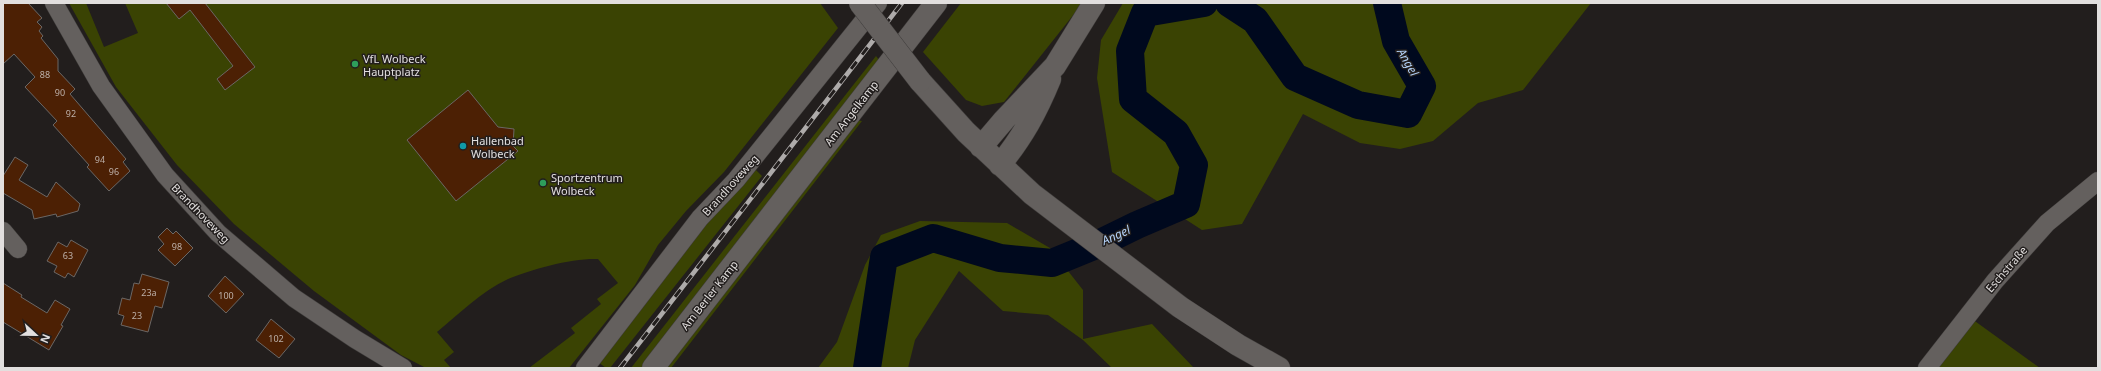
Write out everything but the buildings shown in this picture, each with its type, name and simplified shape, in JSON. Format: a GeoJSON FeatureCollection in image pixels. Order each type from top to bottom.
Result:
{"type":"FeatureCollection","features":[{"type":"Feature","properties":{"kind":"main road"},"geometry":{"type":"LineString","coordinates":[[860,3],[920,81],[950,115],[981,147],[1032,194],[1162,294],[1238,345],[1279,368]]}},
{"type":"Feature","properties":{"kind":"main road","name":"Am Angelkamp"},"geometry":{"type":"LineString","coordinates":[[765,223],[936,3]]}},
{"type":"Feature","properties":{"kind":"main road"},"geometry":{"type":"LineString","coordinates":[[1000,165],[1020,140],[1040,103],[1055,66],[1094,3]]}},
{"type":"Feature","properties":{"kind":"main road"},"geometry":{"type":"LineString","coordinates":[[981,147],[1004,120],[1055,66]]}},
{"type":"Feature","properties":{"kind":"main road","name":"Am Berler Kamp"},"geometry":{"type":"LineString","coordinates":[[653,368],[765,223]]}},
{"type":"Feature","properties":{"kind":"street","name":"Brandhoveweg"},"geometry":{"type":"LineString","coordinates":[[54,3],[101,86],[165,175],[218,233],[294,298],[355,339],[403,368]]}},
{"type":"Feature","properties":{"kind":"street","name":"Brandhoveweg"},"geometry":{"type":"LineString","coordinates":[[585,368],[700,218],[736,180],[878,3]]}},
{"type":"Feature","properties":{"kind":"street","name":"Eschstraße"},"geometry":{"type":"LineString","coordinates":[[1927,368],[1995,281],[2047,223],[2098,181]]}},
{"type":"Feature","properties":{"kind":"street"},"geometry":{"type":"LineString","coordinates":[[3,231],[18,249]]}},
{"type":"Feature","properties":{"kind":"green space","name":"Sportzentrum Wolbeck"},"geometry":{"type":"Polygon","coordinates":[[[69,3],[86,3],[104,47],[138,33],[125,3],[820,3],[838,28],[724,172],[686,211],[658,245],[635,285],[569,368],[529,368],[575,333],[571,328],[601,304],[597,299],[618,283],[598,259],[576,260],[540,268],[498,284],[471,303],[437,332],[454,352],[444,360],[451,368],[426,368],[401,355],[314,291],[234,224],[177,165],[116,87],[69,3]]]}},
{"type":"Feature","properties":{"kind":"green space"},"geometry":{"type":"Polygon","coordinates":[[[961,3],[1081,3],[1078,9],[1004,102],[982,106],[966,100],[923,52],[961,3]]]}},
{"type":"Feature","properties":{"kind":"green space"},"geometry":{"type":"Polygon","coordinates":[[[1123,3],[1591,3],[1523,90],[1478,103],[1433,141],[1400,149],[1360,143],[1303,114],[1242,224],[1202,230],[1112,172],[1097,78],[1101,40],[1123,3]]]}},
{"type":"Feature","properties":{"kind":"green space"},"geometry":{"type":"Polygon","coordinates":[[[876,56],[879,60],[641,368],[631,368],[876,56]]]}},
{"type":"Feature","properties":{"kind":"green space"},"geometry":{"type":"Polygon","coordinates":[[[856,120],[862,121],[671,368],[665,368],[856,120]]]}},
{"type":"Feature","properties":{"kind":"green space"},"geometry":{"type":"Polygon","coordinates":[[[756,170],[762,176],[610,368],[606,368],[598,362],[702,227],[756,170]]]}},
{"type":"Feature","properties":{"kind":"green space"},"geometry":{"type":"Polygon","coordinates":[[[920,221],[1007,223],[1050,248],[1083,290],[1083,339],[1152,324],[1194,368],[1112,368],[1083,340],[1048,315],[1003,311],[959,271],[915,340],[908,368],[818,368],[837,342],[865,265],[881,235],[920,221]]]}},
{"type":"Feature","properties":{"kind":"green space"},"geometry":{"type":"Polygon","coordinates":[[[1972,319],[2040,368],[1934,368],[1972,319]]]}},
{"type":"Feature","properties":{"kind":"waterway","name":"Angel"},"geometry":{"type":"LineString","coordinates":[[867,368],[884,257],[933,238],[1000,258],[1052,263],[1096,245],[1137,225],[1186,204],[1194,165],[1176,133],[1133,99],[1130,51],[1145,13],[1204,3]]}},
{"type":"Feature","properties":{"kind":"waterway","name":"Angel"},"geometry":{"type":"LineString","coordinates":[[1229,3],[1255,20],[1295,77],[1358,105],[1408,114],[1422,86],[1396,41],[1387,3]]}},
{"type":"Feature","properties":{"kind":"railway"},"geometry":{"type":"LineString","coordinates":[[620,368],[902,3]]}},
{"type":"Feature","properties":{"kind":"place","name":"VfL Wolbeck Hauptplatz"},"geometry":{"type":"Point","coordinates":[355,64]}},
{"type":"Feature","properties":{"kind":"place","name":"Hallenbad Wolbeck"},"geometry":{"type":"Point","coordinates":[463,146]}},
{"type":"Feature","properties":{"kind":"place","name":"Sportzentrum Wolbeck"},"geometry":{"type":"Point","coordinates":[543,183]}}]}
